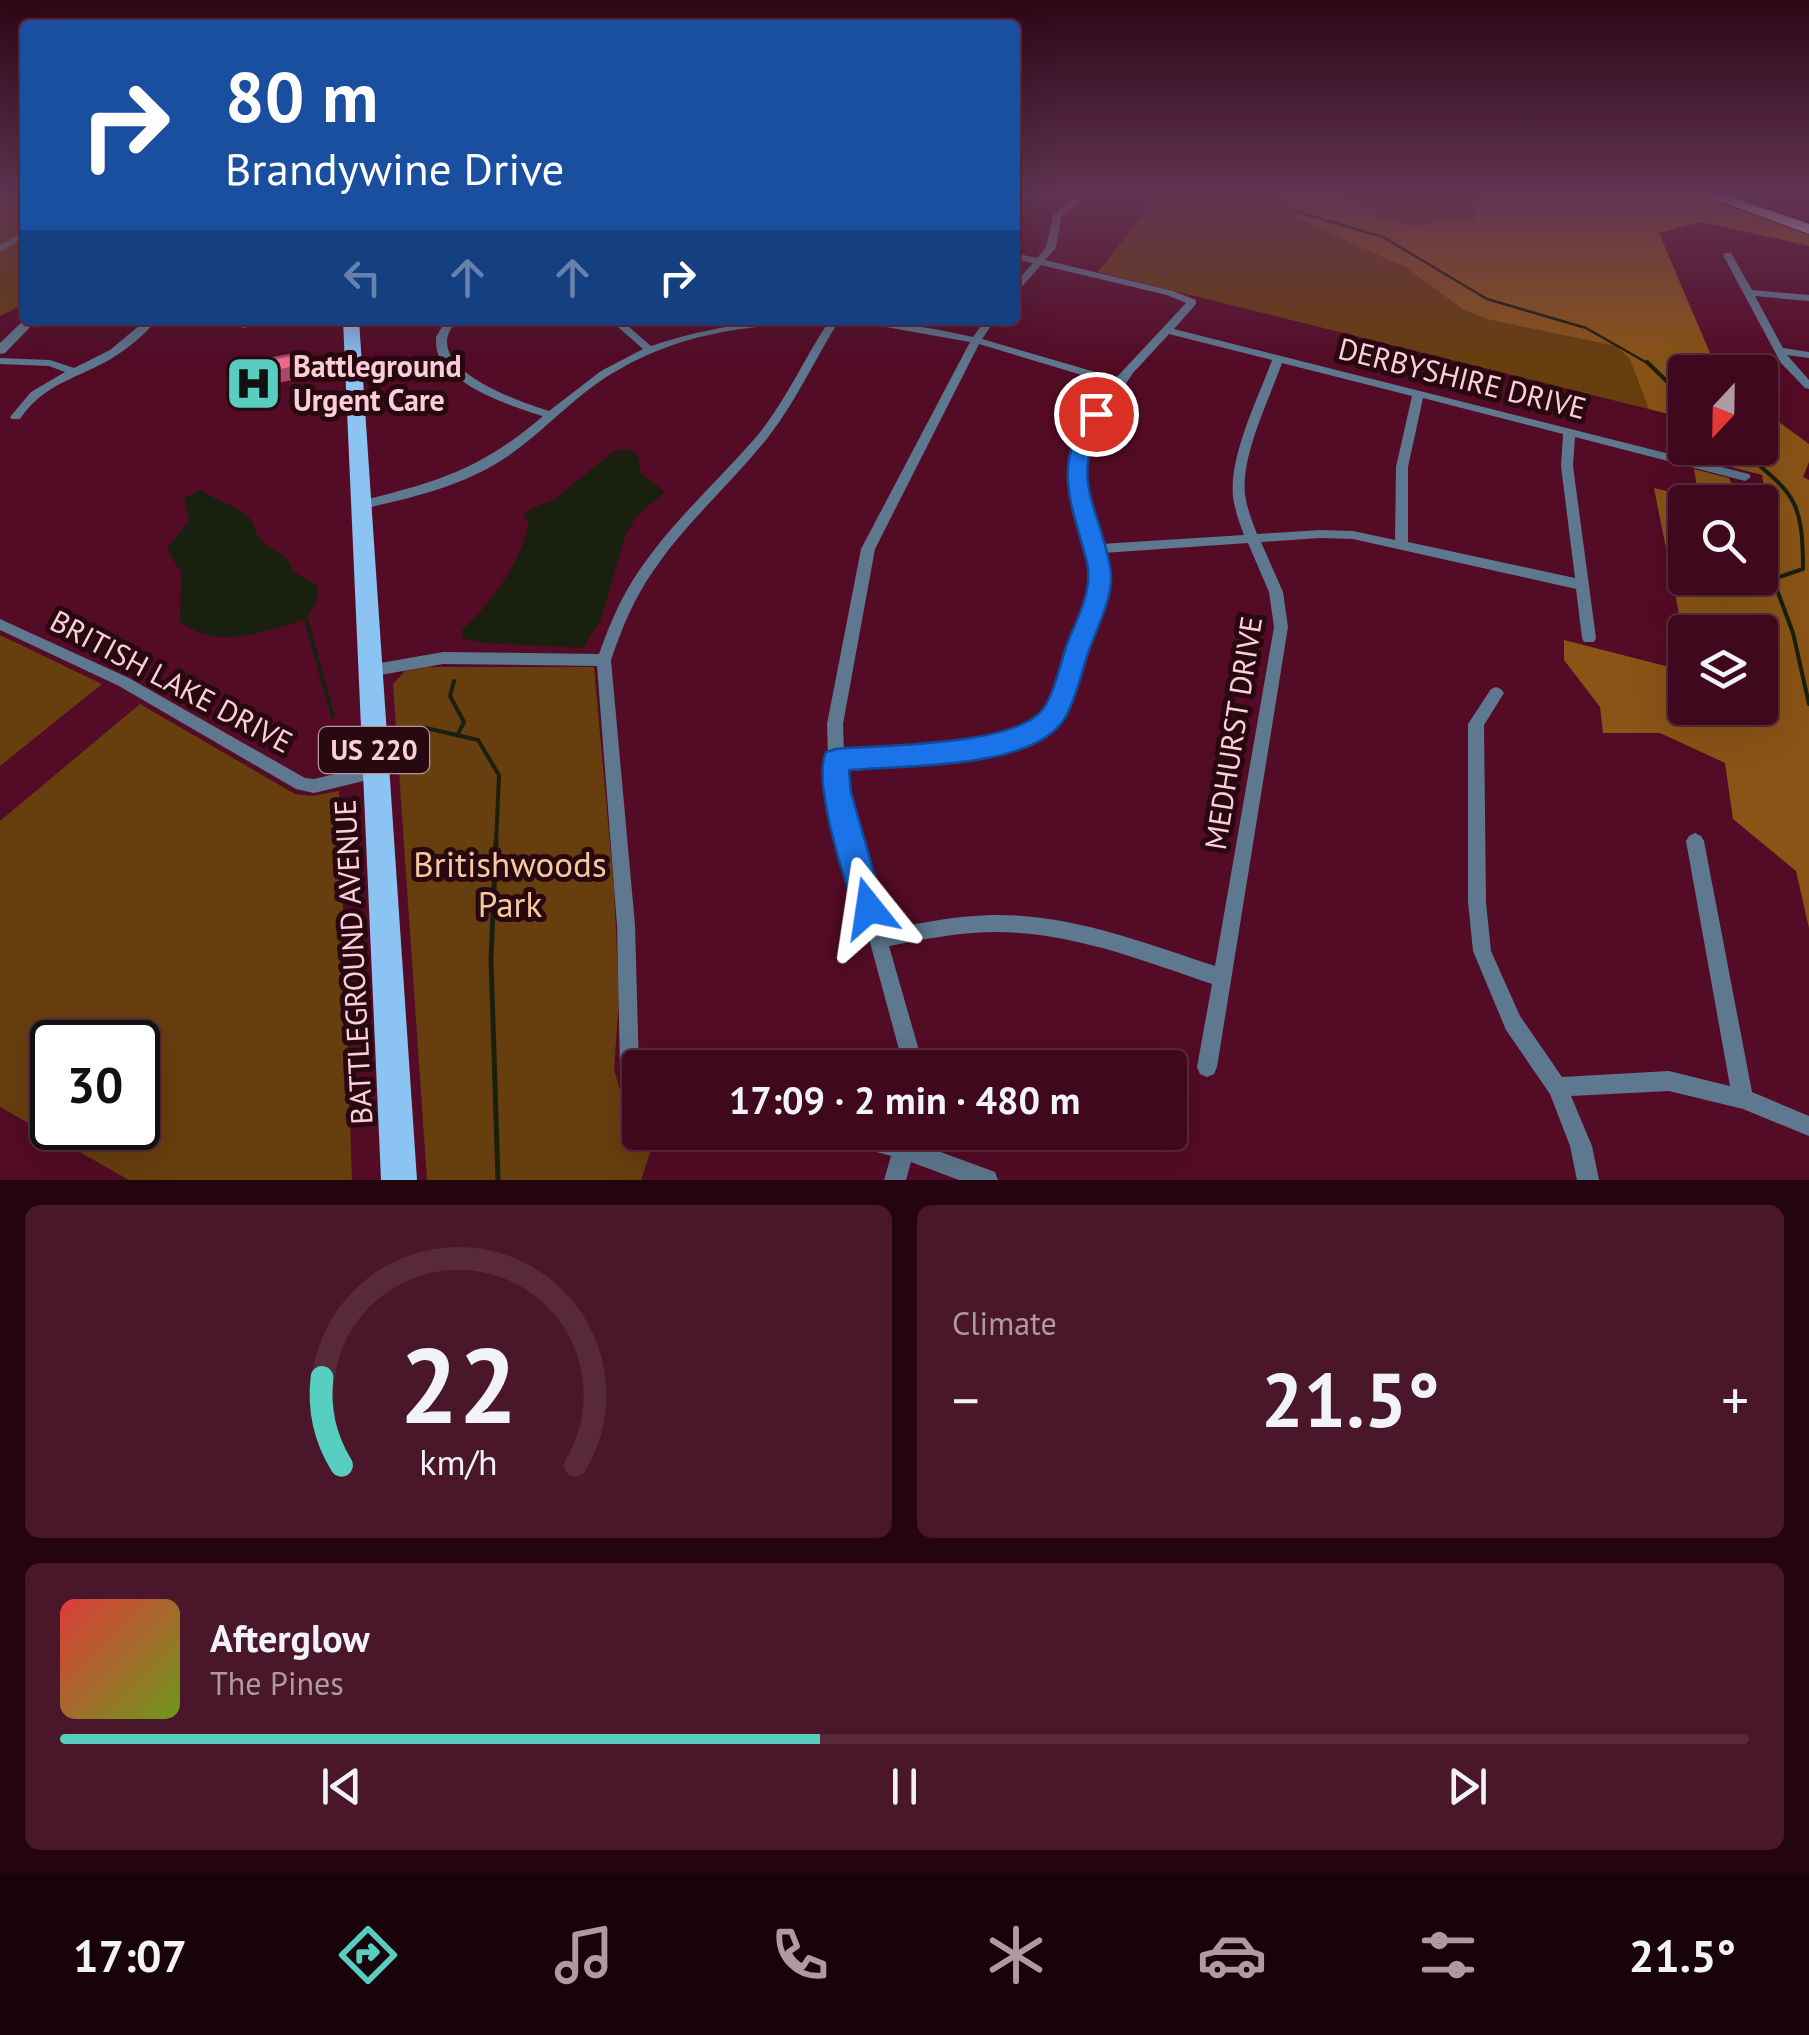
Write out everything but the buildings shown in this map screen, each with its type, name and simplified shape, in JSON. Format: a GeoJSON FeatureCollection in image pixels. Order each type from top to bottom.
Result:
{"type":"FeatureCollection","features":[{"type":"Feature","properties":{"kind":"main road","name":"BATTLEGROUND AVENUE"},"geometry":{"type":"LineString","coordinates":[[351,325],[399,1180]]}},
{"type":"Feature","properties":{"kind":"street"},"geometry":{"type":"LineString","coordinates":[[1020,282],[1048,250]]}},
{"type":"Feature","properties":{"kind":"street"},"geometry":{"type":"LineString","coordinates":[[1728,255],[1779,351],[1809,386]]}},
{"type":"Feature","properties":{"kind":"street"},"geometry":{"type":"LineString","coordinates":[[836,760],[1002,746],[1035,732],[1061,702],[1100,581],[1095,549],[1079,502],[1078,456],[1090,421],[1191,299],[1020,257]]}},
{"type":"Feature","properties":{"kind":"street"},"geometry":{"type":"LineString","coordinates":[[1750,293],[1809,298]]}},
{"type":"Feature","properties":{"kind":"street"},"geometry":{"type":"LineString","coordinates":[[0,350],[25,325]]}},
{"type":"Feature","properties":{"kind":"street"},"geometry":{"type":"LineString","coordinates":[[16,417],[33,394],[107,356],[146,325]]}},
{"type":"Feature","properties":{"kind":"street"},"geometry":{"type":"LineString","coordinates":[[446,325],[446,358],[458,372],[500,398],[550,415]]}},
{"type":"Feature","properties":{"kind":"street"},"geometry":{"type":"LineString","coordinates":[[621,325],[650,350]]}},
{"type":"Feature","properties":{"kind":"street"},"geometry":{"type":"LineString","coordinates":[[362,505],[428,488],[474,470],[513,447],[594,380],[650,350],[745,325]]}},
{"type":"Feature","properties":{"kind":"street"},"geometry":{"type":"LineString","coordinates":[[629,1050],[626,925],[604,660],[616,618],[646,566],[764,436],[831,325]]}},
{"type":"Feature","properties":{"kind":"street"},"geometry":{"type":"LineString","coordinates":[[878,325],[908,327],[975,342],[1121,383]]}},
{"type":"Feature","properties":{"kind":"street"},"geometry":{"type":"LineString","coordinates":[[909,1050],[837,792],[835,724],[868,550],[987,325]]}},
{"type":"Feature","properties":{"kind":"street","name":"DERBYSHIRE DRIVE"},"geometry":{"type":"LineString","coordinates":[[1167,330],[1746,476]]}},
{"type":"Feature","properties":{"kind":"street"},"geometry":{"type":"LineString","coordinates":[[1779,351],[1809,355]]}},
{"type":"Feature","properties":{"kind":"street","name":"MEDHURST DRIVE"},"geometry":{"type":"LineString","coordinates":[[1207,1067],[1282,627],[1277,587],[1242,507],[1239,482],[1278,358]]}},
{"type":"Feature","properties":{"kind":"street"},"geometry":{"type":"LineString","coordinates":[[0,361],[50,363],[73,372]]}},
{"type":"Feature","properties":{"kind":"street"},"geometry":{"type":"LineString","coordinates":[[1401,543],[1404,454],[1418,394]]}},
{"type":"Feature","properties":{"kind":"street"},"geometry":{"type":"LineString","coordinates":[[1569,431],[1566,466],[1589,638]]}},
{"type":"Feature","properties":{"kind":"street"},"geometry":{"type":"LineString","coordinates":[[1095,549],[1320,534],[1401,543],[1582,585]]}},
{"type":"Feature","properties":{"kind":"street","name":"BRITISH LAKE DRIVE"},"geometry":{"type":"LineString","coordinates":[[0,624],[124,682],[302,784],[314,786],[376,771]]}},
{"type":"Feature","properties":{"kind":"street"},"geometry":{"type":"LineString","coordinates":[[369,671],[444,658],[604,660]]}},
{"type":"Feature","properties":{"kind":"street"},"geometry":{"type":"LineString","coordinates":[[1496,693],[1476,724],[1478,929],[1500,998],[1557,1087],[1580,1146],[1588,1180]]}},
{"type":"Feature","properties":{"kind":"street"},"geometry":{"type":"LineString","coordinates":[[1695,841],[1743,1099]]}},
{"type":"Feature","properties":{"kind":"street"},"geometry":{"type":"LineString","coordinates":[[878,940],[960,924],[1041,925],[1077,931],[1222,978]]}},
{"type":"Feature","properties":{"kind":"street"},"geometry":{"type":"LineString","coordinates":[[1557,1087],[1669,1081],[1743,1099],[1809,1126]]}},
{"type":"Feature","properties":{"kind":"street"},"geometry":{"type":"LineString","coordinates":[[895,1180],[904,1150]]}},
{"type":"Feature","properties":{"kind":"street"},"geometry":{"type":"LineString","coordinates":[[925,1150],[987,1180]]}},
{"type":"Feature","properties":{"kind":"green space"},"geometry":{"type":"Polygon","coordinates":[[[0,250],[20,250],[20,306],[0,316],[0,250]]]}},
{"type":"Feature","properties":{"kind":"green space"},"geometry":{"type":"Polygon","coordinates":[[[1115,250],[1666,250],[1711,355],[1668,355],[1668,414],[1098,272],[1115,250]]]}},
{"type":"Feature","properties":{"kind":"green space"},"geometry":{"type":"Polygon","coordinates":[[[0,635],[102,684],[0,766],[0,635]]]}},
{"type":"Feature","properties":{"kind":"green space","name":"Britishwoods Park"},"geometry":{"type":"Polygon","coordinates":[[[426,667],[594,667],[614,888],[619,998],[614,1070],[622,1096],[622,1150],[651,1150],[641,1180],[427,1180],[393,684],[405,671],[426,667]]]}},
{"type":"Feature","properties":{"kind":"green space"},"geometry":{"type":"Polygon","coordinates":[[[140,704],[295,794],[312,796],[339,791],[352,1180],[129,1180],[76,1150],[160,1150],[160,1020],[30,1020],[30,1124],[0,1107],[0,821],[140,704]]]}},
{"type":"Feature","properties":{"kind":"shaded area"},"geometry":{"type":"Polygon","coordinates":[[[1368,250],[1666,250],[1711,355],[1668,355],[1668,414],[1649,409],[1630,359],[1616,346],[1487,319],[1464,310],[1407,268],[1368,250]]]}},
{"type":"Feature","properties":{"kind":"shaded area"},"geometry":{"type":"Polygon","coordinates":[[[1778,421],[1809,444],[1809,462],[1803,477],[1809,480],[1809,928],[1796,871],[1733,819],[1725,763],[1660,733],[1603,733],[1600,707],[1564,660],[1564,640],[1668,667],[1668,725],[1778,725],[1778,615],[1679,615],[1675,595],[1778,595],[1778,485],[1764,485],[1762,475],[1731,467],[1778,465],[1778,421]]]}},
{"type":"Feature","properties":{"kind":"shaded area"},"geometry":{"type":"Polygon","coordinates":[[[627,449],[638,454],[640,472],[665,492],[636,517],[626,534],[601,619],[583,648],[485,643],[461,638],[462,630],[495,594],[512,566],[525,536],[529,521],[523,517],[528,510],[555,499],[614,451],[627,449]]]}},
{"type":"Feature","properties":{"kind":"shaded area"},"geometry":{"type":"Polygon","coordinates":[[[1694,469],[1729,478],[1732,485],[1697,485],[1694,469]]]}},
{"type":"Feature","properties":{"kind":"shaded area"},"geometry":{"type":"Polygon","coordinates":[[[1654,488],[1668,491],[1668,558],[1654,488]]]}},
{"type":"Feature","properties":{"kind":"shaded area"},"geometry":{"type":"Polygon","coordinates":[[[202,490],[246,514],[259,538],[284,557],[293,572],[317,585],[317,600],[306,619],[258,633],[225,637],[194,631],[180,621],[181,573],[167,548],[189,521],[184,498],[202,490]]]}},
{"type":"Feature","properties":{"kind":"waterway"},"geometry":{"type":"LineString","coordinates":[[1405,250],[1487,299],[1586,328],[1649,364]]}},
{"type":"Feature","properties":{"kind":"waterway"},"geometry":{"type":"LineString","coordinates":[[1647,362],[1668,382]]}},
{"type":"Feature","properties":{"kind":"waterway"},"geometry":{"type":"LineString","coordinates":[[1758,465],[1783,487],[1797,510],[1803,569],[1773,579],[1793,633],[1809,704]]}},
{"type":"Feature","properties":{"kind":"waterway"},"geometry":{"type":"LineString","coordinates":[[306,619],[333,717]]}},
{"type":"Feature","properties":{"kind":"waterway"},"geometry":{"type":"LineString","coordinates":[[454,681],[450,696],[464,722],[458,734]]}},
{"type":"Feature","properties":{"kind":"waterway"},"geometry":{"type":"LineString","coordinates":[[426,728],[478,740],[499,775],[496,844]]}},
{"type":"Feature","properties":{"kind":"waterway"},"geometry":{"type":"LineString","coordinates":[[496,841],[491,959],[498,1180]]}},
{"type":"Feature","properties":{"kind":"place","name":"Battleground Urgent Care"},"geometry":{"type":"Point","coordinates":[254,384]}},
{"type":"Feature","properties":{"kind":"route"},"geometry":{"type":"LineString","coordinates":[[869,908],[837,792],[836,760],[1002,746],[1035,732],[1054,714],[1099,590],[1100,568],[1076,485],[1082,437],[1096,414]]}}]}
